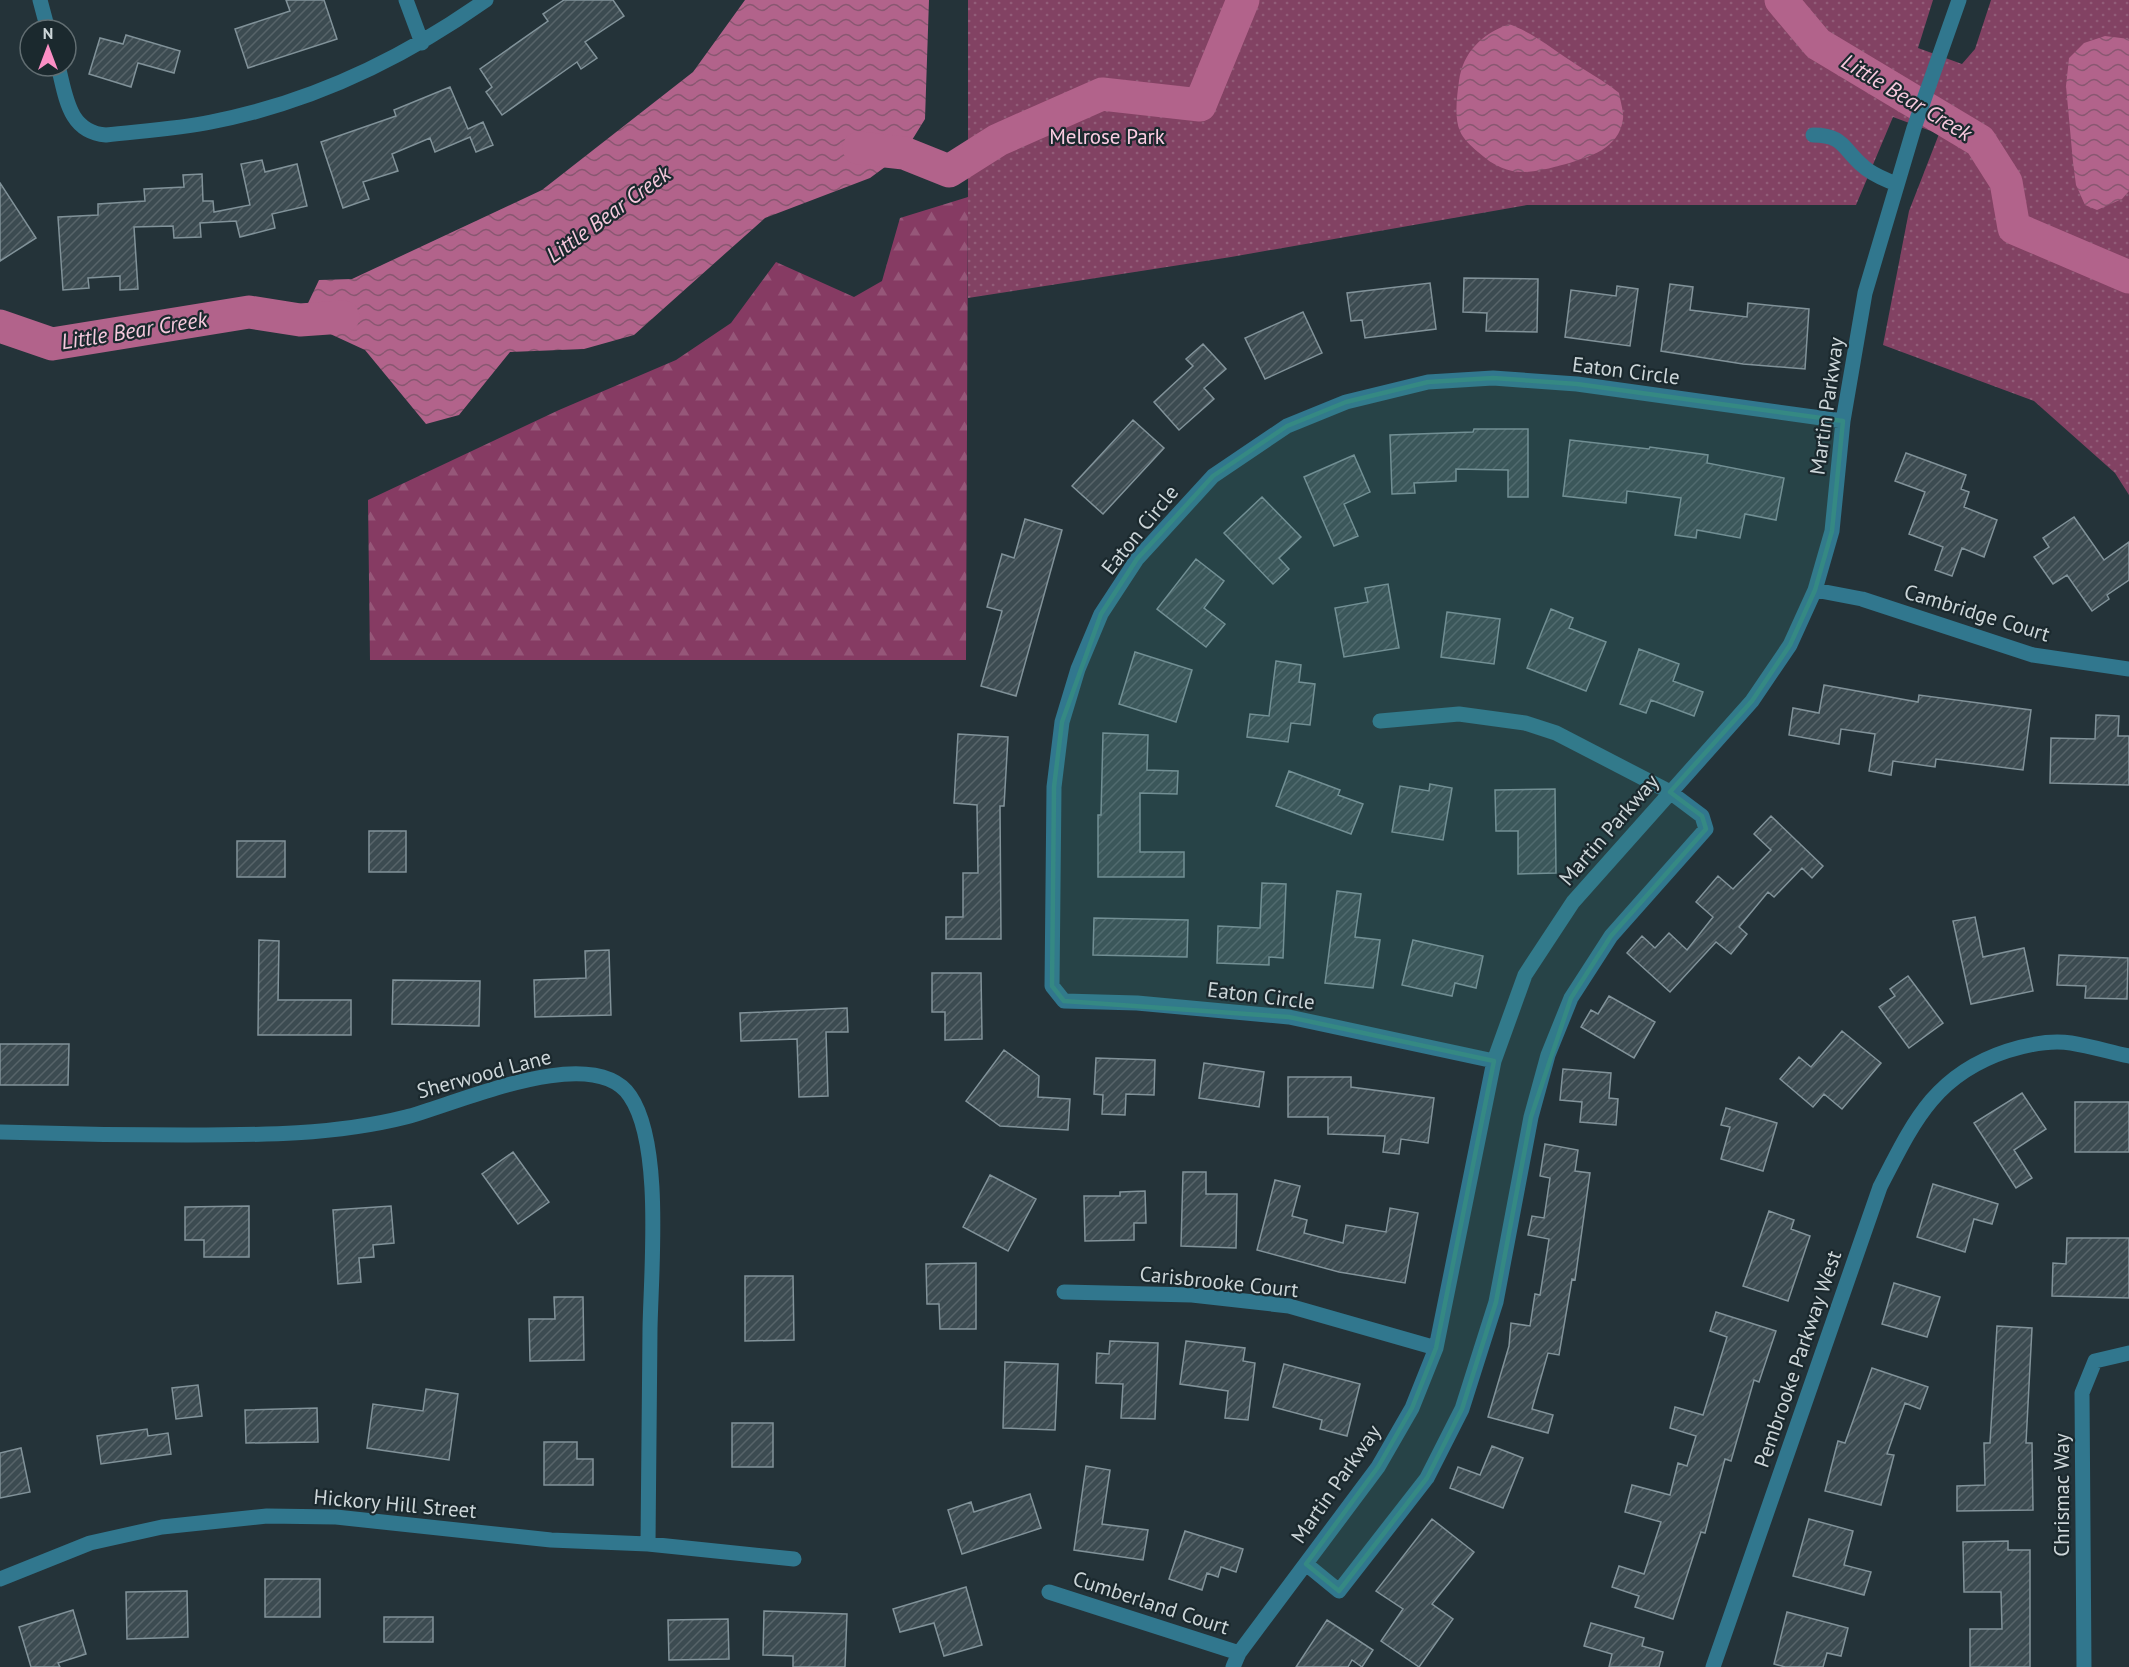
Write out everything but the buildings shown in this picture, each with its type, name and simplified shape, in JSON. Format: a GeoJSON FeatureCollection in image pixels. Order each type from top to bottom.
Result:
{"type":"FeatureCollection","features":[{"type":"Feature","properties":{"kind":"street"},"geometry":{"type":"LineString","coordinates":[[40,0],[45,18]]}},
{"type":"Feature","properties":{"kind":"street"},"geometry":{"type":"LineString","coordinates":[[406,0],[422,43]]}},
{"type":"Feature","properties":{"kind":"street"},"geometry":{"type":"LineString","coordinates":[[61,78],[70,110],[78,124],[92,134],[106,135],[210,123],[269,108],[321,91],[422,43],[486,0]]}},
{"type":"Feature","properties":{"kind":"street","name":"Martin Parkway"},"geometry":{"type":"LineString","coordinates":[[1236,1660],[1378,1467],[1412,1408],[1436,1348],[1494,1061],[1525,975],[1573,902],[1752,701],[1790,645],[1815,590],[1832,531],[1843,422],[1865,293],[1896,184],[1959,0]]}},
{"type":"Feature","properties":{"kind":"street"},"geometry":{"type":"LineString","coordinates":[[1813,135],[1826,135],[1839,141],[1848,147],[1871,173],[1896,184]]}},
{"type":"Feature","properties":{"kind":"street","name":"Eaton Circle"},"geometry":{"type":"LineString","coordinates":[[1494,1061],[1289,1017],[1137,1003],[1064,1001],[1052,986],[1054,787],[1062,722],[1078,669],[1101,614],[1137,559],[1213,476],[1287,426],[1346,402],[1428,382],[1493,378],[1577,384],[1843,422]]}},
{"type":"Feature","properties":{"kind":"street","name":"Cambridge Court"},"geometry":{"type":"LineString","coordinates":[[1815,590],[1862,599],[2032,655],[2129,669]]}},
{"type":"Feature","properties":{"kind":"street"},"geometry":{"type":"LineString","coordinates":[[1306,1564],[1339,1591],[1427,1478],[1462,1409],[1497,1302],[1531,1117],[1548,1055],[1571,998],[1611,936],[1706,829],[1702,816],[1670,792],[1556,733],[1525,723],[1459,714],[1380,721]]}},
{"type":"Feature","properties":{"kind":"street","name":"Pembrooke Parkway West"},"geometry":{"type":"LineString","coordinates":[[1713,1667],[1880,1187],[1912,1124],[1934,1094],[1950,1080],[1978,1062],[2022,1047],[2068,1043],[2129,1056]]}},
{"type":"Feature","properties":{"kind":"street","name":"Sherwood Lane"},"geometry":{"type":"LineString","coordinates":[[0,1132],[228,1135],[307,1132],[355,1128],[407,1117],[530,1079],[567,1074],[593,1075],[617,1082],[630,1095],[640,1114],[652,1189],[648,1544]]}},
{"type":"Feature","properties":{"kind":"street","name":"Carisbrooke Court"},"geometry":{"type":"LineString","coordinates":[[1064,1292],[1192,1295],[1289,1306],[1436,1348]]}},
{"type":"Feature","properties":{"kind":"street","name":"Chrismac Way"},"geometry":{"type":"LineString","coordinates":[[2084,1667],[2082,1393],[2094,1361],[2129,1353]]}},
{"type":"Feature","properties":{"kind":"street","name":"Hickory Hill Street"},"geometry":{"type":"LineString","coordinates":[[0,1579],[90,1543],[162,1527],[267,1516],[336,1517],[551,1540],[648,1544],[794,1558]]}},
{"type":"Feature","properties":{"kind":"street","name":"Cumberland Court"},"geometry":{"type":"LineString","coordinates":[[1049,1592],[1236,1660]]}},
{"type":"Feature","properties":{"kind":"highlighted area"},"geometry":{"type":"Polygon","coordinates":[[[1493,378],[1577,384],[1843,421],[1832,531],[1815,590],[1790,645],[1752,701],[1670,792],[1702,816],[1706,829],[1611,936],[1571,998],[1531,1117],[1496,1302],[1462,1409],[1427,1478],[1339,1591],[1306,1564],[1378,1467],[1412,1408],[1436,1348],[1494,1061],[1289,1017],[1064,1001],[1052,986],[1054,787],[1062,722],[1101,614],[1137,559],[1213,476],[1287,426],[1346,402],[1428,382],[1493,378]]]}},
{"type":"Feature","properties":{"kind":"green space","name":"Melrose Park"},"geometry":{"type":"Polygon","coordinates":[[[968,0],[1933,0],[1918,48],[1962,64],[1975,49],[1991,0],[2129,0],[2129,495],[2115,473],[2034,401],[1883,345],[1909,211],[1939,134],[1893,117],[1856,205],[1527,205],[1231,257],[968,298],[968,0]]]}},
{"type":"Feature","properties":{"kind":"green space"},"geometry":{"type":"Polygon","coordinates":[[[968,197],[966,660],[370,660],[368,500],[559,410],[676,360],[731,323],[776,262],[854,297],[882,281],[900,218],[968,197]]]}},
{"type":"Feature","properties":{"kind":"water"},"geometry":{"type":"Polygon","coordinates":[[[745,0],[929,0],[925,119],[904,153],[870,178],[765,218],[634,335],[584,349],[510,352],[459,415],[426,424],[365,350],[300,320],[319,280],[352,279],[542,190],[693,72],[745,0]]]}},
{"type":"Feature","properties":{"kind":"water"},"geometry":{"type":"Polygon","coordinates":[[[1509,24],[1541,41],[1619,93],[1623,119],[1616,138],[1609,145],[1593,155],[1566,164],[1530,172],[1519,172],[1499,167],[1465,140],[1458,126],[1457,113],[1461,71],[1475,45],[1490,33],[1509,24]]]}},
{"type":"Feature","properties":{"kind":"water"},"geometry":{"type":"Polygon","coordinates":[[[2105,36],[2129,39],[2129,191],[2122,199],[2097,210],[2085,205],[2076,185],[2066,86],[2069,58],[2084,43],[2105,36]]]}},
{"type":"Feature","properties":{"kind":"waterway","name":"Little Bear Creek"},"geometry":{"type":"LineString","coordinates":[[859,148],[904,153],[949,171],[998,140],[1102,94],[1200,105],[1243,0]]}},
{"type":"Feature","properties":{"kind":"waterway","name":"Little Bear Creek"},"geometry":{"type":"LineString","coordinates":[[1781,0],[1818,44],[1980,141],[2006,182],[2014,228],[2129,277]]}},
{"type":"Feature","properties":{"kind":"waterway","name":"Little Bear Creek"},"geometry":{"type":"LineString","coordinates":[[0,326],[52,344],[249,312],[300,320],[343,317]]}}]}
